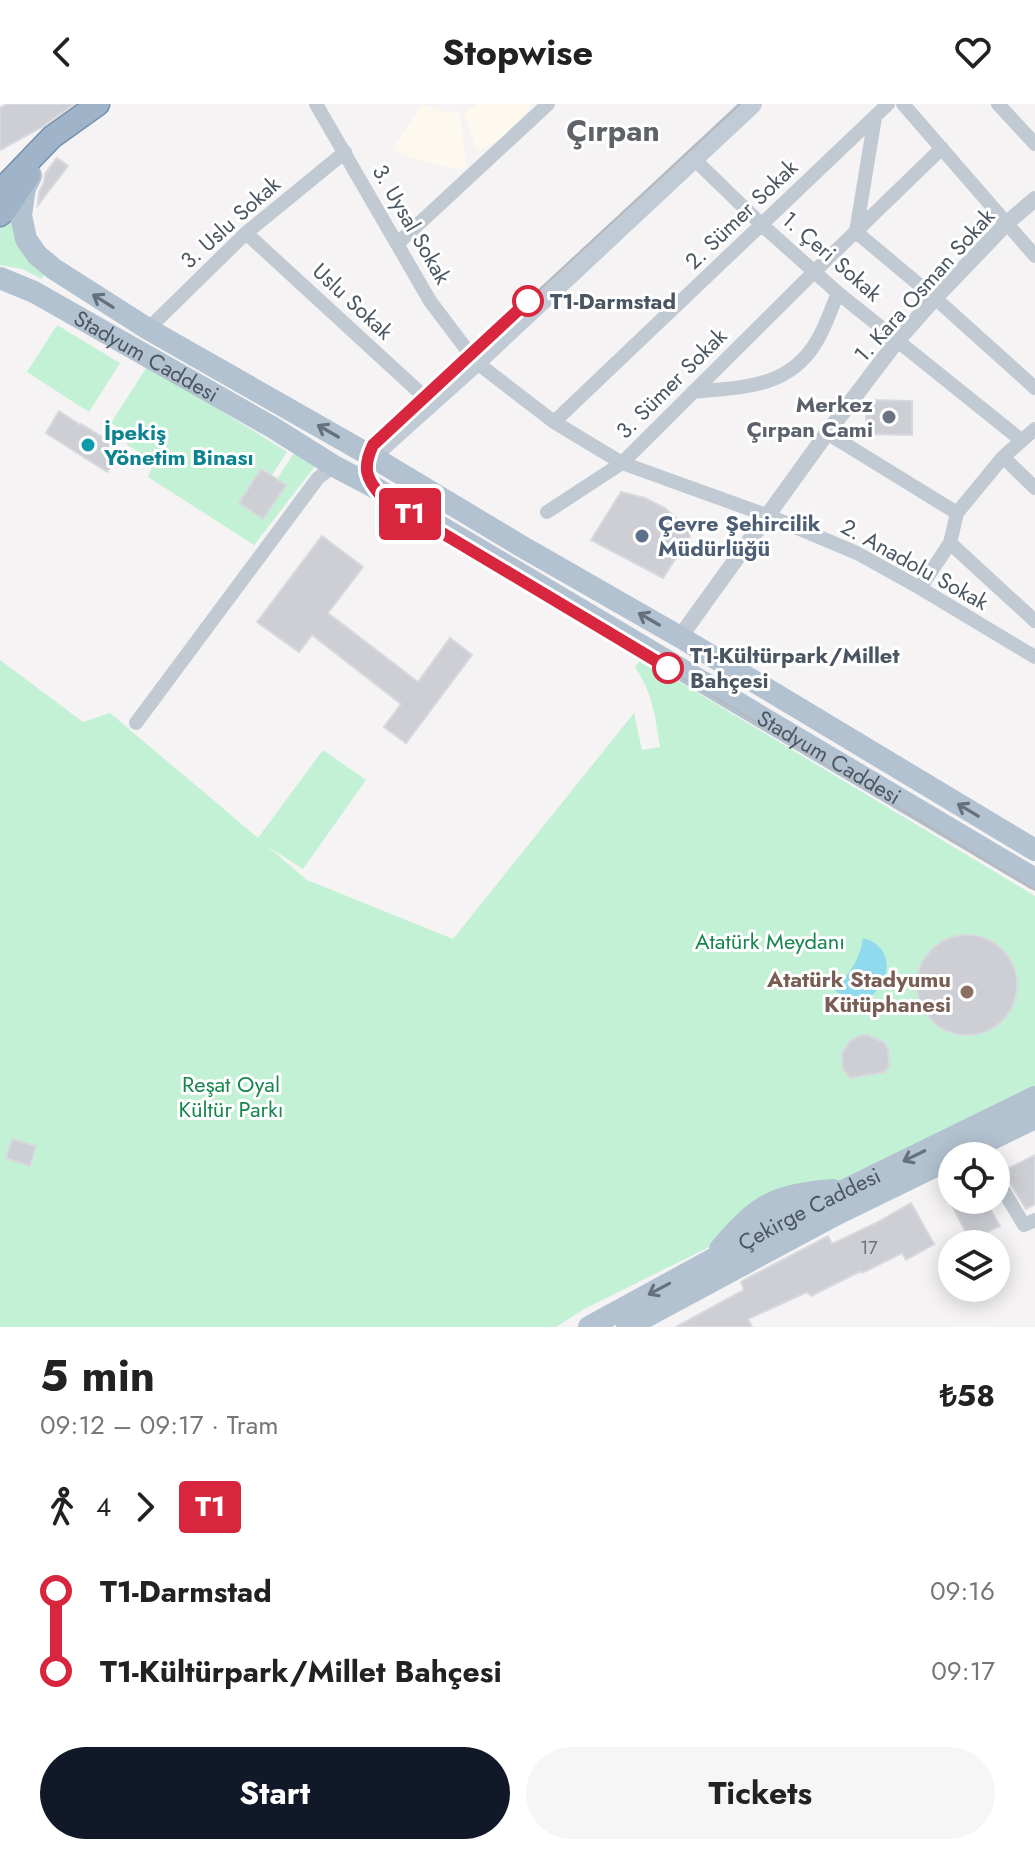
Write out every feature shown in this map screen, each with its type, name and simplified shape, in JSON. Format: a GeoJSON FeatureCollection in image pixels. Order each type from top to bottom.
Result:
{"type":"FeatureCollection","features":[{"type":"Feature","properties":{"kind":"highway"},"geometry":{"type":"LineString","coordinates":[[0,191],[52,137],[98,104]]}},
{"type":"Feature","properties":{"kind":"highway"},"geometry":{"type":"LineString","coordinates":[[0,215],[52,137]]}},
{"type":"Feature","properties":{"kind":"main road"},"geometry":{"type":"LineString","coordinates":[[371,456],[752,104]]}},
{"type":"Feature","properties":{"kind":"main road"},"geometry":{"type":"LineString","coordinates":[[52,137],[25,188],[21,215],[26,239],[37,255],[54,269],[148,329],[680,637],[1035,850]]}},
{"type":"Feature","properties":{"kind":"main road","name":"Stadyum Caddesi"},"geometry":{"type":"LineString","coordinates":[[0,278],[34,292],[272,427],[1035,879]]}},
{"type":"Feature","properties":{"kind":"main road","name":"Çekirge Caddesi"},"geometry":{"type":"LineString","coordinates":[[589,1327],[790,1217],[1035,1097]]}},
{"type":"Feature","properties":{"kind":"main road","name":"Çekirge Caddesi"},"geometry":{"type":"LineString","coordinates":[[990,1142],[1035,1118]]}},
{"type":"Feature","properties":{"kind":"main road","name":"Çekirge Caddesi"},"geometry":{"type":"LineString","coordinates":[[627,1327],[837,1214],[938,1167]]}},
{"type":"Feature","properties":{"kind":"street","name":"3. Uysal Sokak"},"geometry":{"type":"LineString","coordinates":[[316,104],[430,301],[476,362]]}},
{"type":"Feature","properties":{"kind":"street"},"geometry":{"type":"LineString","coordinates":[[397,244],[548,104]]}},
{"type":"Feature","properties":{"kind":"street","name":"2. Sümer Sokak"},"geometry":{"type":"LineString","coordinates":[[554,422],[888,104]]}},
{"type":"Feature","properties":{"kind":"street"},"geometry":{"type":"LineString","coordinates":[[903,104],[1035,256]]}},
{"type":"Feature","properties":{"kind":"street"},"geometry":{"type":"LineString","coordinates":[[998,104],[1035,144]]}},
{"type":"Feature","properties":{"kind":"street"},"geometry":{"type":"LineString","coordinates":[[875,117],[856,232],[1035,388]]}},
{"type":"Feature","properties":{"kind":"street","name":"3. Sümer Sokak"},"geometry":{"type":"LineString","coordinates":[[547,512],[622,463],[942,148]]}},
{"type":"Feature","properties":{"kind":"street","name":"3. Uslu Sokak"},"geometry":{"type":"LineString","coordinates":[[148,329],[246,233],[345,152]]}},
{"type":"Feature","properties":{"kind":"street","name":"1. Çeri Sokak"},"geometry":{"type":"LineString","coordinates":[[694,159],[838,293],[1021,440]]}},
{"type":"Feature","properties":{"kind":"street","name":"1. Kara Osman Sokak"},"geometry":{"type":"LineString","coordinates":[[680,637],[897,341],[1007,223],[1035,199]]}},
{"type":"Feature","properties":{"kind":"street","name":"Uslu Sokak"},"geometry":{"type":"LineString","coordinates":[[246,233],[430,402]]}},
{"type":"Feature","properties":{"kind":"street"},"geometry":{"type":"LineString","coordinates":[[693,392],[754,386],[788,374],[815,345],[838,293]]}},
{"type":"Feature","properties":{"kind":"street","name":"2. Anadolu Sokak"},"geometry":{"type":"LineString","coordinates":[[476,362],[554,422],[622,463],[769,516],[857,553],[1033,654]]}},
{"type":"Feature","properties":{"kind":"street"},"geometry":{"type":"LineString","coordinates":[[920,588],[950,543],[957,513],[1003,457],[1035,429]]}},
{"type":"Feature","properties":{"kind":"street"},"geometry":{"type":"LineString","coordinates":[[827,433],[957,513]]}},
{"type":"Feature","properties":{"kind":"street"},"geometry":{"type":"LineString","coordinates":[[1003,457],[1035,488]]}},
{"type":"Feature","properties":{"kind":"street"},"geometry":{"type":"LineString","coordinates":[[136,723],[318,478],[334,466]]}},
{"type":"Feature","properties":{"kind":"street"},"geometry":{"type":"LineString","coordinates":[[950,543],[1035,621]]}},
{"type":"Feature","properties":{"kind":"street"},"geometry":{"type":"LineString","coordinates":[[1010,1202],[1024,1225],[1035,1220]]}},
{"type":"Feature","properties":{"kind":"shaded area"},"geometry":{"type":"Polygon","coordinates":[[[422,104],[444,112],[459,111],[467,167],[436,165],[401,154],[393,148],[422,104]]]}},
{"type":"Feature","properties":{"kind":"shaded area"},"geometry":{"type":"Polygon","coordinates":[[[479,104],[532,104],[500,139],[478,151],[464,113],[479,104]]]}},
{"type":"Feature","properties":{"kind":"green space"},"geometry":{"type":"Polygon","coordinates":[[[16,194],[44,275],[42,279],[22,269],[0,265],[0,210],[16,194]]]}},
{"type":"Feature","properties":{"kind":"green space"},"geometry":{"type":"Polygon","coordinates":[[[57,325],[120,363],[89,412],[27,372],[57,325]]]}},
{"type":"Feature","properties":{"kind":"green space"},"geometry":{"type":"Polygon","coordinates":[[[148,365],[287,452],[272,475],[277,479],[294,453],[316,465],[254,545],[148,477],[154,462],[126,444],[131,436],[111,423],[148,365]]]}},
{"type":"Feature","properties":{"kind":"green space","name":"Reşat Oyal Kültür Parkı"},"geometry":{"type":"Polygon","coordinates":[[[641,659],[1035,896],[1035,1086],[584,1309],[556,1327],[0,1327],[0,660],[83,722],[110,713],[258,838],[323,750],[366,780],[303,869],[267,846],[307,880],[453,939],[634,713],[642,750],[660,747],[650,696],[635,667],[641,659]]]}},
{"type":"Feature","properties":{"kind":"water"},"geometry":{"type":"Polygon","coordinates":[[[863,938],[878,946],[886,958],[886,971],[882,984],[873,994],[861,1000],[847,998],[833,988],[853,966],[863,938]]]}},
{"type":"Feature","properties":{"kind":"building"},"geometry":{"type":"Polygon","coordinates":[[[7,104],[74,104],[42,127],[0,150],[0,108],[7,104]]]}},
{"type":"Feature","properties":{"kind":"building"},"geometry":{"type":"Polygon","coordinates":[[[57,158],[68,166],[38,205],[45,174],[57,158]]]}},
{"type":"Feature","properties":{"kind":"building","name":"Merkez Çırpan Cami"},"geometry":{"type":"Polygon","coordinates":[[[866,400],[912,401],[912,435],[866,434],[866,400]]]}},
{"type":"Feature","properties":{"kind":"building","name":"İpekiş Yönetim Binası"},"geometry":{"type":"Polygon","coordinates":[[[59,411],[121,452],[107,472],[46,433],[59,411]]]}},
{"type":"Feature","properties":{"kind":"building"},"geometry":{"type":"Polygon","coordinates":[[[261,469],[286,485],[263,519],[239,503],[261,469]]]}},
{"type":"Feature","properties":{"kind":"building","name":"Çevre Şehircilik Müdürlüğü"},"geometry":{"type":"Polygon","coordinates":[[[621,492],[645,498],[665,508],[692,533],[663,578],[591,540],[621,492]]]}},
{"type":"Feature","properties":{"kind":"building"},"geometry":{"type":"Polygon","coordinates":[[[322,536],[363,567],[328,613],[418,682],[450,638],[472,655],[406,743],[384,727],[401,704],[312,635],[299,652],[257,622],[322,536]]]}},
{"type":"Feature","properties":{"kind":"building","name":"Atatürk Stadyumu Kütüphanesi"},"geometry":{"type":"Polygon","coordinates":[[[967,935],[986,938],[1003,949],[1014,966],[1017,985],[1014,1004],[1003,1021],[986,1032],[967,1035],[948,1032],[931,1021],[920,1004],[917,985],[920,966],[931,949],[948,938],[967,935]]]}},
{"type":"Feature","properties":{"kind":"building"},"geometry":{"type":"Polygon","coordinates":[[[868,1035],[885,1043],[889,1066],[885,1072],[850,1078],[843,1069],[842,1053],[850,1041],[868,1035]]]}},
{"type":"Feature","properties":{"kind":"building"},"geometry":{"type":"Polygon","coordinates":[[[12,1139],[36,1146],[30,1166],[6,1158],[12,1139]]]}},
{"type":"Feature","properties":{"kind":"building"},"geometry":{"type":"Polygon","coordinates":[[[1035,1155],[1035,1204],[1026,1209],[1010,1183],[1010,1168],[1035,1155]]]}},
{"type":"Feature","properties":{"kind":"building"},"geometry":{"type":"Polygon","coordinates":[[[911,1203],[934,1244],[906,1260],[902,1253],[811,1296],[807,1292],[748,1319],[752,1327],[676,1327],[744,1290],[741,1282],[748,1278],[828,1236],[832,1244],[911,1203]]]}},
{"type":"Feature","properties":{"kind":"building"},"geometry":{"type":"Polygon","coordinates":[[[956,1214],[993,1214],[1000,1226],[991,1230],[965,1230],[956,1214]]]}},
{"type":"Feature","properties":{"kind":"tram line"},"geometry":{"type":"LineString","coordinates":[[740,104],[381,436],[370,452],[368,474],[382,497],[1035,890]]}},
{"type":"Feature","properties":{"kind":"tram line","name":"T1"},"geometry":{"type":"LineString","coordinates":[[528,301],[373,445],[367,459],[372,486],[382,497],[668,668]]}},
{"type":"Feature","properties":{"kind":"place","name":"T1-Darmstad"},"geometry":{"type":"Point","coordinates":[528,301]}},
{"type":"Feature","properties":{"kind":"place","name":"Merkez Çırpan Cami"},"geometry":{"type":"Point","coordinates":[889,417]}},
{"type":"Feature","properties":{"kind":"place","name":"İpekiş Yönetim Binası"},"geometry":{"type":"Point","coordinates":[88,445]}},
{"type":"Feature","properties":{"kind":"place","name":"Çevre Şehircilik Müdürlüğü"},"geometry":{"type":"Point","coordinates":[642,536]}},
{"type":"Feature","properties":{"kind":"place","name":"T1-Kültürpark/Millet Bahçesi"},"geometry":{"type":"Point","coordinates":[668,668]}},
{"type":"Feature","properties":{"kind":"place","name":"Atatürk Stadyumu Kütüphanesi"},"geometry":{"type":"Point","coordinates":[967,992]}},
{"type":"Feature","properties":{"kind":"district","name":"Çırpan"},"geometry":{"type":"Point","coordinates":[613,131]}},
{"type":"Feature","properties":{"kind":"park label","name":"Atatürk Meydanı"},"geometry":{"type":"Point","coordinates":[770,941]}}]}
